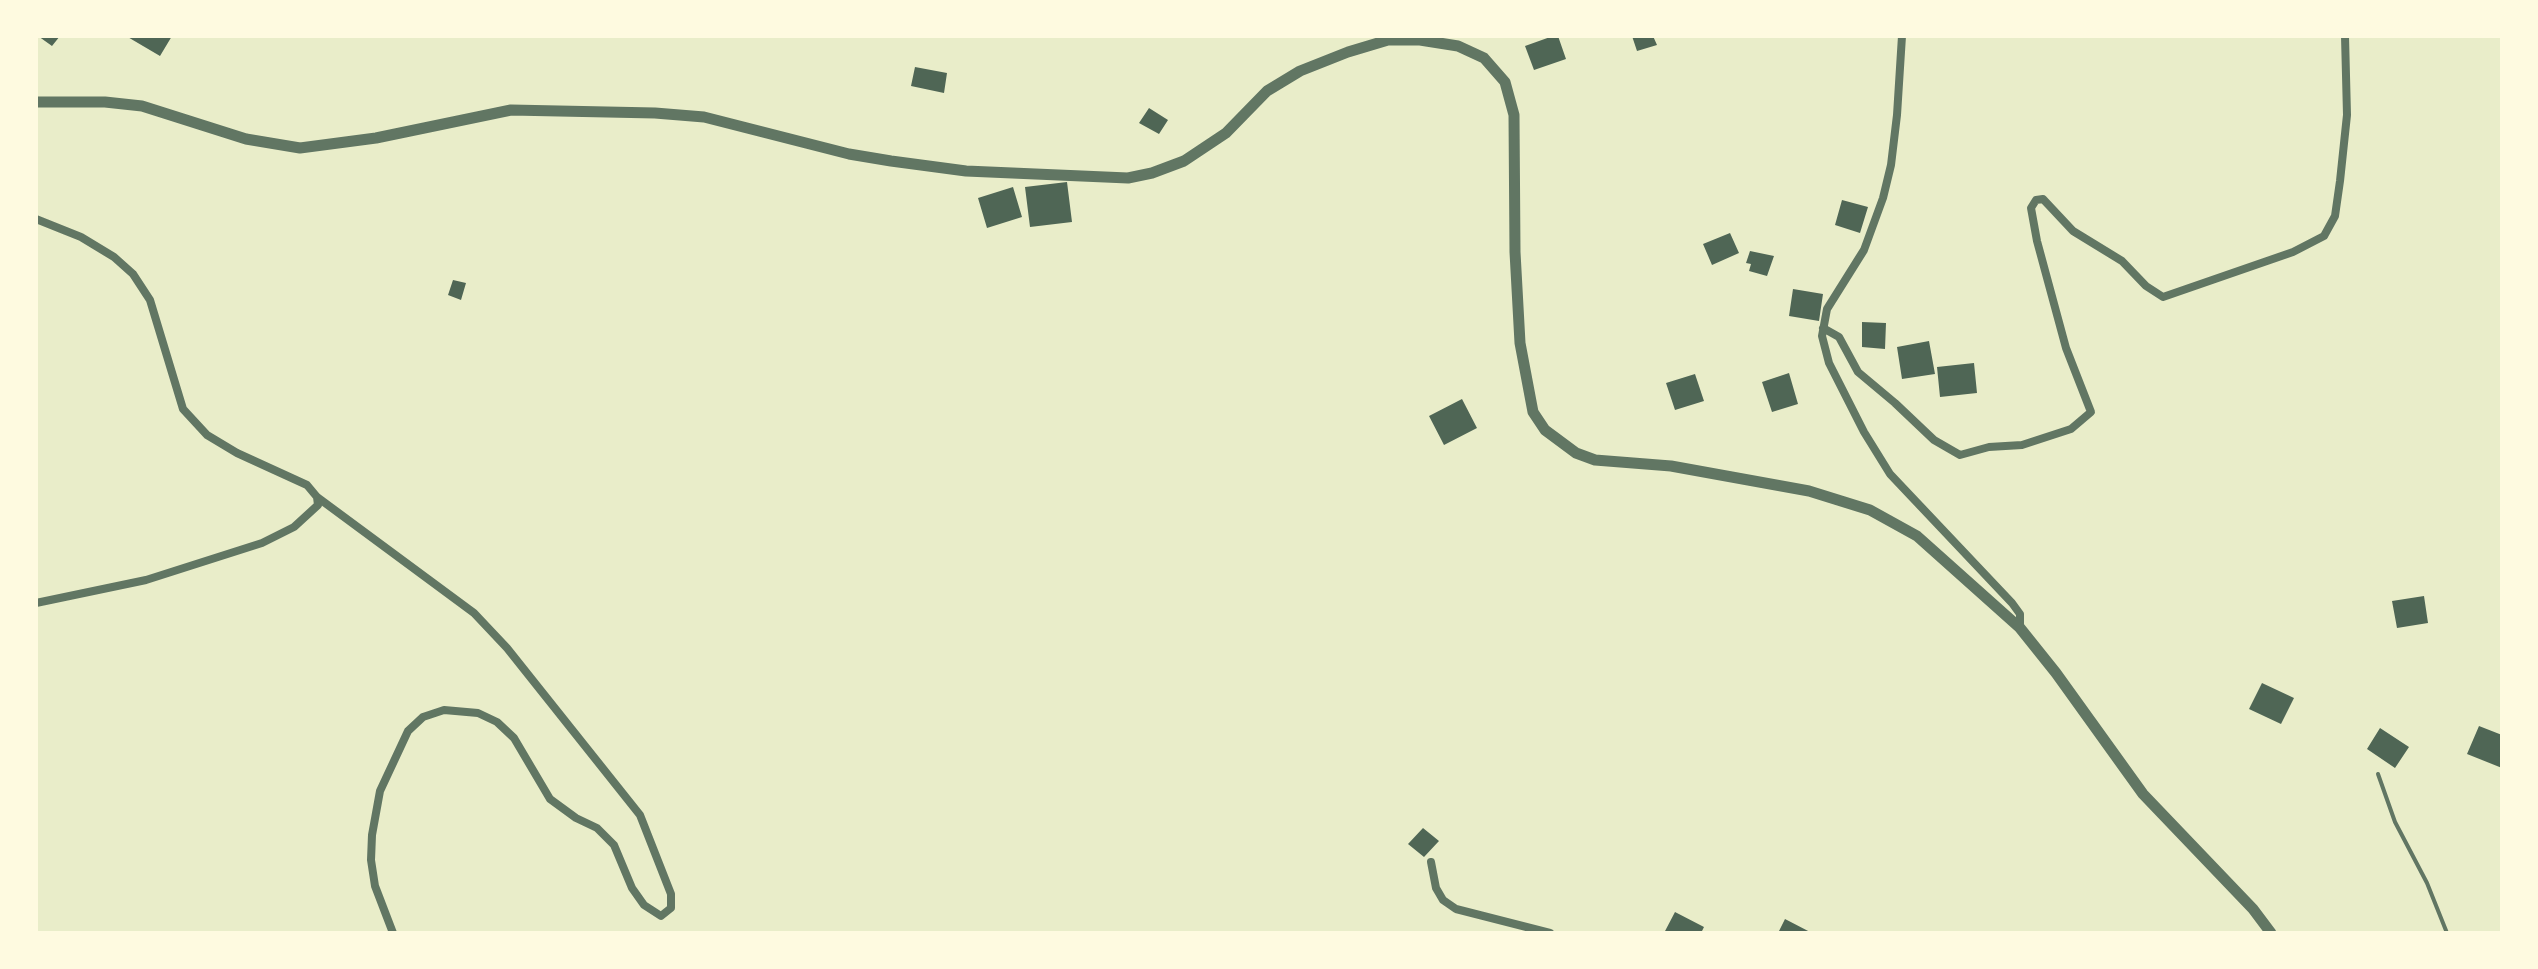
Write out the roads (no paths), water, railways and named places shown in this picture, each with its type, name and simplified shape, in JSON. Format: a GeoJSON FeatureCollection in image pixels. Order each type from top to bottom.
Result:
{"type":"FeatureCollection","features":[{"type":"Feature","properties":{"kind":"street"},"geometry":{"type":"LineString","coordinates":[[1902,36],[1891,165],[1883,198],[1864,250],[1827,309],[1822,336],[1829,363],[1864,432],[1890,474],[2012,603],[2020,614],[2020,628]]}},
{"type":"Feature","properties":{"kind":"street"},"geometry":{"type":"LineString","coordinates":[[1823,328],[1839,337],[1858,372],[1934,440],[1960,455],[1989,447],[2022,445],[2071,429],[2091,412],[2066,348],[2037,241],[2031,208],[2036,200],[2043,199],[2073,231],[2122,261],[2146,286],[2163,297],[2293,252],[2324,236],[2335,216],[2347,115],[2345,36]]}},
{"type":"Feature","properties":{"kind":"street"},"geometry":{"type":"LineString","coordinates":[[36,102],[105,102],[142,106],[246,139],[300,148],[376,138],[511,110],[655,113],[704,117],[849,154],[891,161],[966,171],[1128,178],[1184,161],[1226,133],[1267,91],[1300,71],[1388,40],[1420,40],[1458,46],[1484,58],[1505,82],[1514,115],[1515,252],[1520,343],[1533,412],[1545,430],[1576,453],[1595,460],[1671,466],[1809,491],[1870,510],[1917,536],[2020,628],[2143,794],[2253,909],[2271,933]]}},
{"type":"Feature","properties":{"kind":"street"},"geometry":{"type":"LineString","coordinates":[[36,219],[81,237],[114,257],[133,274],[150,300],[183,409],[207,435],[237,453],[307,485],[317,497],[474,613],[507,648],[640,815],[671,894],[671,908],[661,916],[644,905],[632,888],[614,845],[597,828],[576,818],[550,799],[514,738],[497,722],[478,713],[444,710],[423,717],[408,731],[380,791],[371,860],[375,886],[393,933]]}},
{"type":"Feature","properties":{"kind":"street"},"geometry":{"type":"LineString","coordinates":[[36,603],[146,580],[262,543],[294,527],[318,505],[317,497]]}},
{"type":"Feature","properties":{"kind":"street"},"geometry":{"type":"LineString","coordinates":[[1431,862],[1436,888],[1443,900],[1456,909],[1550,933]]}},
{"type":"Feature","properties":{"kind":"lane"},"geometry":{"type":"LineString","coordinates":[[2378,774],[2395,822],[2427,883],[2447,933]]}}]}
